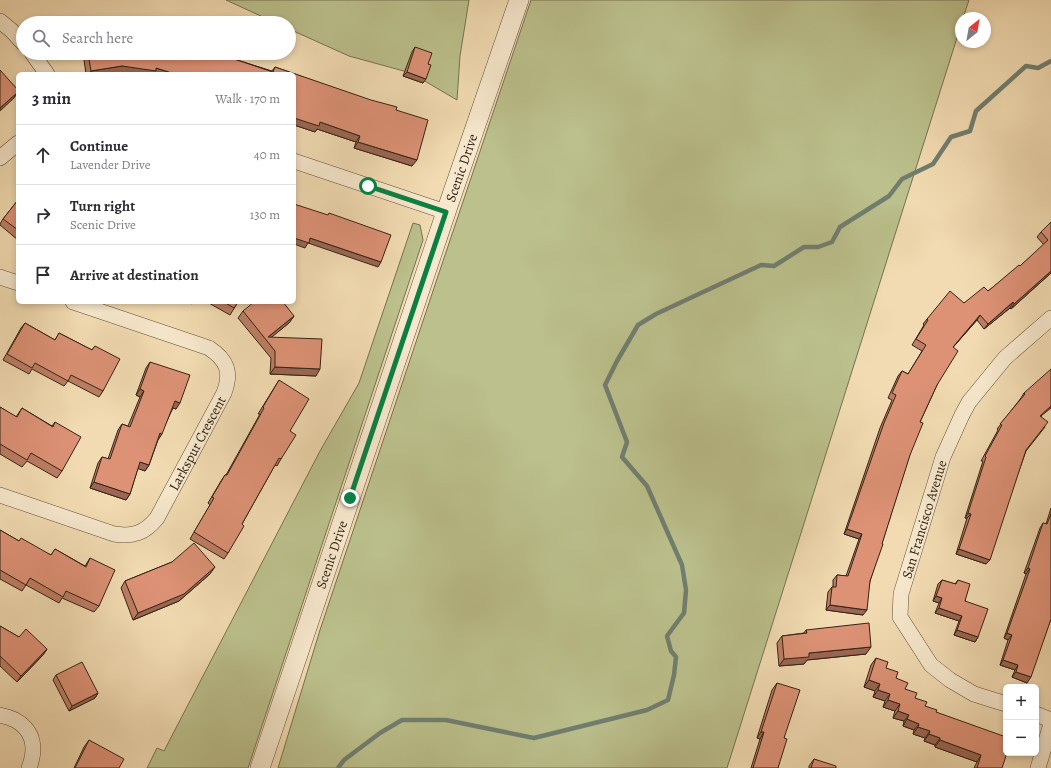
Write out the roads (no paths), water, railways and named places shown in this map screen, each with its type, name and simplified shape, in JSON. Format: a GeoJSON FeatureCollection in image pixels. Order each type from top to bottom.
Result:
{"type":"FeatureCollection","features":[{"type":"Feature","properties":{"kind":"street","name":"Scenic Drive"},"geometry":{"type":"LineString","coordinates":[[260,768],[446,212],[519,0]]}},
{"type":"Feature","properties":{"kind":"street"},"geometry":{"type":"LineString","coordinates":[[0,22],[16,35]]}},
{"type":"Feature","properties":{"kind":"street"},"geometry":{"type":"LineString","coordinates":[[37,60],[46,72]]}},
{"type":"Feature","properties":{"kind":"street"},"geometry":{"type":"LineString","coordinates":[[0,158],[16,145]]}},
{"type":"Feature","properties":{"kind":"street"},"geometry":{"type":"LineString","coordinates":[[296,162],[446,212]]}},
{"type":"Feature","properties":{"kind":"street"},"geometry":{"type":"LineString","coordinates":[[0,277],[16,282]]}},
{"type":"Feature","properties":{"kind":"street","name":"Larkspur Crescent"},"geometry":{"type":"LineString","coordinates":[[0,495],[114,534],[129,535],[142,532],[151,526],[157,518],[224,393],[228,375],[226,363],[219,354],[209,348],[79,304]]}},
{"type":"Feature","properties":{"kind":"street","name":"San Francisco Avenue"},"geometry":{"type":"LineString","coordinates":[[1003,703],[974,694],[950,680],[931,664],[900,617],[901,594],[943,457],[969,402],[1005,358],[1051,318]]}},
{"type":"Feature","properties":{"kind":"street"},"geometry":{"type":"LineString","coordinates":[[0,715],[15,720],[23,726],[29,734],[34,745],[33,757],[29,768]]}},
{"type":"Feature","properties":{"kind":"street"},"geometry":{"type":"LineString","coordinates":[[1039,715],[1051,720]]}},
{"type":"Feature","properties":{"kind":"street"},"geometry":{"type":"LineString","coordinates":[[1038,768],[1051,724]]}},
{"type":"Feature","properties":{"kind":"waterway"},"geometry":{"type":"LineString","coordinates":[[338,768],[344,760],[380,733],[402,720],[446,720],[534,738],[647,710],[668,700],[674,675],[676,657],[671,651],[667,636],[684,613],[686,590],[682,565],[647,486],[622,457],[627,442],[605,385],[638,325],[656,314],[761,265],[774,266],[804,247],[818,247],[832,242],[840,227],[889,196],[902,179],[933,164],[951,137],[970,131],[976,111],[1026,66],[1038,68],[1051,61]]}}]}
